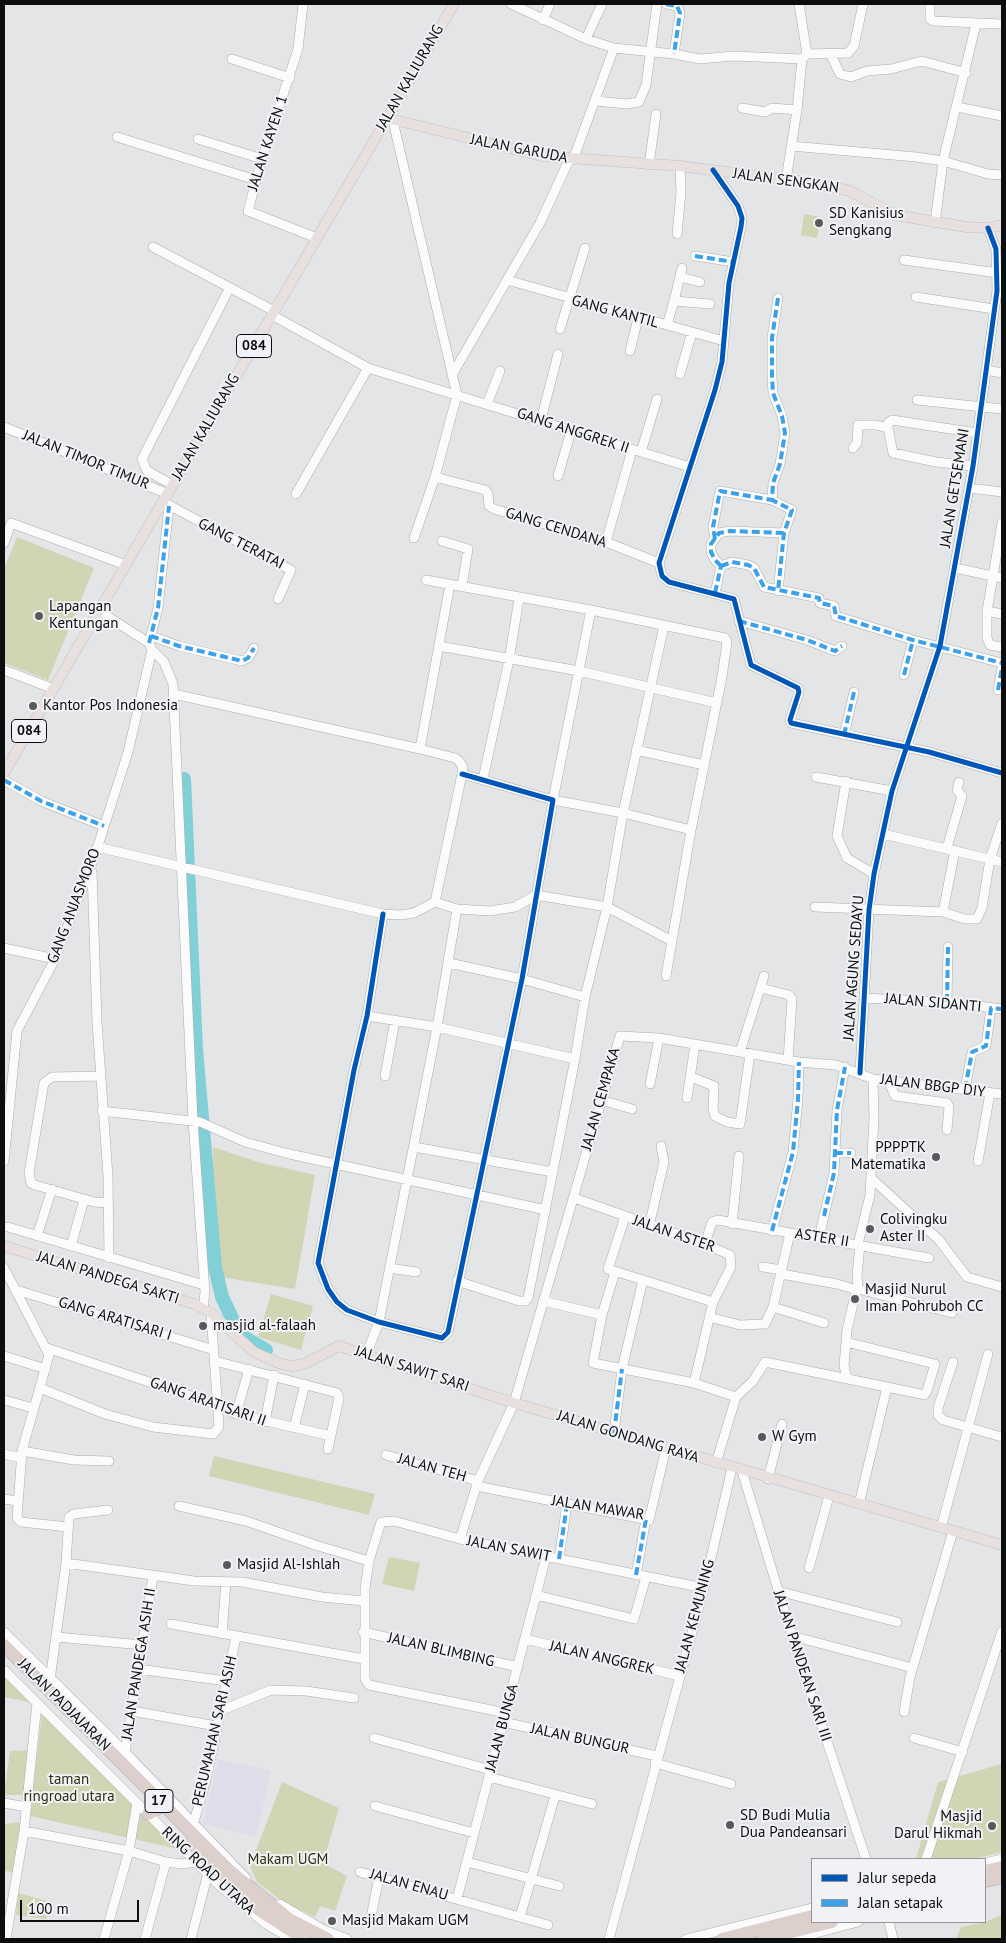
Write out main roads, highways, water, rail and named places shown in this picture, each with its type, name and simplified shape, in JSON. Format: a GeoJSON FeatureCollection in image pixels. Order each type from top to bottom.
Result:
{"type":"FeatureCollection","features":[{"type":"Feature","properties":{"kind":"highway","name":"JALAN PADJAJARAN"},"geometry":{"type":"LineString","coordinates":[[4,1645],[231,1872],[289,1919],[328,1939]]}},
{"type":"Feature","properties":{"kind":"highway","name":"JALAN PADJAJARAN"},"geometry":{"type":"LineString","coordinates":[[4,1657],[153,1811],[259,1910],[304,1939]]}},
{"type":"Feature","properties":{"kind":"highway"},"geometry":{"type":"LineString","coordinates":[[986,1871],[1002,1867]]}},
{"type":"Feature","properties":{"kind":"highway"},"geometry":{"type":"LineString","coordinates":[[986,1881],[1002,1876]]}},
{"type":"Feature","properties":{"kind":"highway"},"geometry":{"type":"LineString","coordinates":[[722,1939],[811,1916]]}},
{"type":"Feature","properties":{"kind":"highway"},"geometry":{"type":"LineString","coordinates":[[763,1939],[834,1924]]}},
{"type":"Feature","properties":{"kind":"main road","name":"JALAN KALIURANG"},"geometry":{"type":"LineString","coordinates":[[4,773],[168,497],[317,238],[390,120],[454,4]]}},
{"type":"Feature","properties":{"kind":"main road","name":"JALAN GARUDA"},"geometry":{"type":"LineString","coordinates":[[390,120],[542,156],[571,160],[680,166],[713,170]]}},
{"type":"Feature","properties":{"kind":"main road","name":"JALAN SENGKAN"},"geometry":{"type":"LineString","coordinates":[[713,170],[838,187],[863,197],[895,215],[966,228],[988,228],[1002,225]]}},
{"type":"Feature","properties":{"kind":"main road","name":"JALAN PANDEGA SAKTI"},"geometry":{"type":"LineString","coordinates":[[4,1246],[186,1301],[207,1311]]}},
{"type":"Feature","properties":{"kind":"main road","name":"JALAN SAWIT SARI"},"geometry":{"type":"LineString","coordinates":[[207,1311],[254,1352],[281,1364],[293,1366],[304,1364],[339,1346],[514,1403]]}},
{"type":"Feature","properties":{"kind":"main road","name":"JALAN GONDANG RAYA"},"geometry":{"type":"LineString","coordinates":[[514,1403],[737,1470],[1002,1546]]}},
{"type":"Feature","properties":{"kind":"waterway"},"geometry":{"type":"LineString","coordinates":[[184,779],[196,1049],[215,1267],[222,1297],[240,1335],[266,1350]]}},
{"type":"Feature","properties":{"kind":"place","name":"SD Kanisius Sengkang"},"geometry":{"type":"Point","coordinates":[819,223]}},
{"type":"Feature","properties":{"kind":"place","name":"Lapangan Kentungan"},"geometry":{"type":"Point","coordinates":[39,616]}},
{"type":"Feature","properties":{"kind":"place","name":"Kantor Pos Indonesia"},"geometry":{"type":"Point","coordinates":[33,706]}},
{"type":"Feature","properties":{"kind":"place","name":"PPPPTK Matematika"},"geometry":{"type":"Point","coordinates":[936,1157]}},
{"type":"Feature","properties":{"kind":"place","name":"Colivingku Aster II"},"geometry":{"type":"Point","coordinates":[870,1229]}},
{"type":"Feature","properties":{"kind":"place","name":"Masjid Nurul Iman Pohruboh CC"},"geometry":{"type":"Point","coordinates":[855,1299]}},
{"type":"Feature","properties":{"kind":"place","name":"masjid al-falaah"},"geometry":{"type":"Point","coordinates":[203,1326]}},
{"type":"Feature","properties":{"kind":"place","name":"W Gym"},"geometry":{"type":"Point","coordinates":[762,1437]}},
{"type":"Feature","properties":{"kind":"place","name":"Masjid Al-Ishlah"},"geometry":{"type":"Point","coordinates":[227,1565]}},
{"type":"Feature","properties":{"kind":"place","name":"SD Budi Mulia Dua Pandeansari"},"geometry":{"type":"Point","coordinates":[730,1825]}},
{"type":"Feature","properties":{"kind":"place","name":"Masjid Darul Hikmah"},"geometry":{"type":"Point","coordinates":[992,1826]}},
{"type":"Feature","properties":{"kind":"place","name":"Masjid Makam UGM"},"geometry":{"type":"Point","coordinates":[332,1921]}},
{"type":"Feature","properties":{"kind":"park label","name":"taman ringroad utara"},"geometry":{"type":"Point","coordinates":[69,1788]}},
{"type":"Feature","properties":{"kind":"park label","name":"Makam UGM"},"geometry":{"type":"Point","coordinates":[288,1860]}}]}
